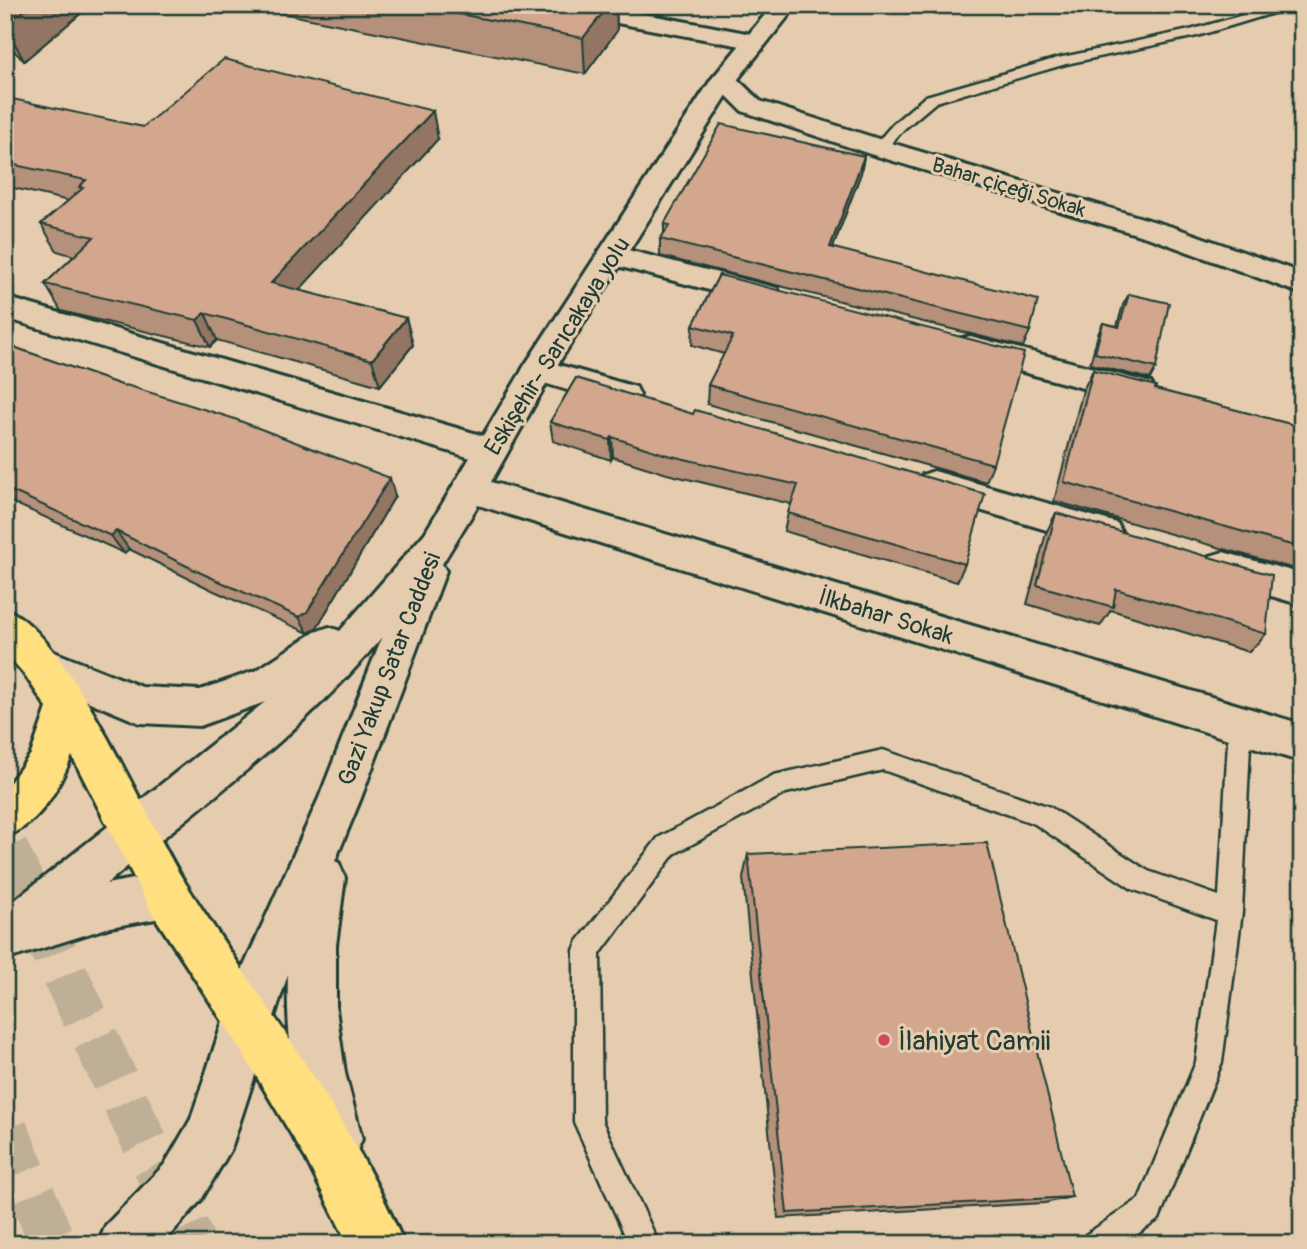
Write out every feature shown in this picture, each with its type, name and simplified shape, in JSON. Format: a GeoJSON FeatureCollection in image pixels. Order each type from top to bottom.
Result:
{"type":"FeatureCollection","features":[{"type":"Feature","properties":{"kind":"highway"},"geometry":{"type":"LineString","coordinates":[[5,625],[38,663],[68,706],[167,895],[248,1017],[352,1191],[377,1244]]}},
{"type":"Feature","properties":{"kind":"highway"},"geometry":{"type":"LineString","coordinates":[[5,817],[22,804],[51,762],[68,706]]}},
{"type":"Feature","properties":{"kind":"main road"},"geometry":{"type":"LineString","coordinates":[[558,5],[741,38]]}},
{"type":"Feature","properties":{"kind":"main road","name":"Eskişehir- Sarıcakaya yolu"},"geometry":{"type":"LineString","coordinates":[[678,151],[762,5]]}},
{"type":"Feature","properties":{"kind":"main road","name":"Eskişehir- Sarıcakaya yolu"},"geometry":{"type":"LineString","coordinates":[[438,542],[538,370],[724,80],[786,5]]}},
{"type":"Feature","properties":{"kind":"main road","name":"Bahar çiçeği Sokak"},"geometry":{"type":"LineString","coordinates":[[724,80],[751,106],[879,148],[1166,234],[1302,284]]}},
{"type":"Feature","properties":{"kind":"main road"},"geometry":{"type":"LineString","coordinates":[[612,255],[800,303]]}},
{"type":"Feature","properties":{"kind":"main road"},"geometry":{"type":"LineString","coordinates":[[5,307],[491,451]]}},
{"type":"Feature","properties":{"kind":"main road"},"geometry":{"type":"LineString","coordinates":[[948,342],[1163,397]]}},
{"type":"Feature","properties":{"kind":"main road"},"geometry":{"type":"LineString","coordinates":[[538,370],[658,405]]}},
{"type":"Feature","properties":{"kind":"main road"},"geometry":{"type":"LineString","coordinates":[[898,474],[1135,542]]}},
{"type":"Feature","properties":{"kind":"main road","name":"İlkbahar Sokak"},"geometry":{"type":"LineString","coordinates":[[471,489],[1302,743]]}},
{"type":"Feature","properties":{"kind":"main road"},"geometry":{"type":"LineString","coordinates":[[38,663],[140,705],[200,708],[271,682],[330,643],[438,542]]}},
{"type":"Feature","properties":{"kind":"main road","name":"Gazi Yakup Satar Caddesi"},"geometry":{"type":"LineString","coordinates":[[126,1238],[183,1182],[213,1131],[248,1017],[340,798],[438,542]]}},
{"type":"Feature","properties":{"kind":"main road","name":"Gazi Yakup Satar Caddesi"},"geometry":{"type":"LineString","coordinates":[[5,938],[253,738],[339,661],[438,542]]}},
{"type":"Feature","properties":{"kind":"main road"},"geometry":{"type":"LineString","coordinates":[[1186,557],[1302,590]]}},
{"type":"Feature","properties":{"kind":"main road"},"geometry":{"type":"LineString","coordinates":[[340,798],[313,921],[310,1001],[321,1088],[352,1191]]}},
{"type":"Feature","properties":{"kind":"main road"},"geometry":{"type":"LineString","coordinates":[[5,938],[110,905],[167,895]]}},
{"type":"Feature","properties":{"kind":"lane"},"geometry":{"type":"LineString","coordinates":[[879,148],[899,126],[931,99],[1063,61],[1192,33],[1294,5]]}},
{"type":"Feature","properties":{"kind":"lane"},"geometry":{"type":"LineString","coordinates":[[1097,1244],[1149,1209],[1209,1062],[1230,912],[1240,724]]}},
{"type":"Feature","properties":{"kind":"lane"},"geometry":{"type":"LineString","coordinates":[[644,1244],[588,1122],[587,950],[666,846],[782,783],[883,760],[1042,815],[1141,881],[1230,912]]}},
{"type":"Feature","properties":{"kind":"building"},"geometry":{"type":"Polygon","coordinates":[[[5,5],[31,5],[5,25],[5,5]]]}},
{"type":"Feature","properties":{"kind":"building"},"geometry":{"type":"Polygon","coordinates":[[[413,5],[609,5],[583,38],[413,5]]]}},
{"type":"Feature","properties":{"kind":"building"},"geometry":{"type":"Polygon","coordinates":[[[224,59],[433,111],[271,283],[406,318],[372,360],[205,313],[197,320],[45,284],[94,237],[41,224],[83,188],[79,187],[86,180],[5,163],[5,100],[8,98],[143,127],[224,59]]]}},
{"type":"Feature","properties":{"kind":"building"},"geometry":{"type":"Polygon","coordinates":[[[721,124],[864,156],[830,247],[1038,300],[1030,331],[660,239],[670,225],[664,224],[721,124]]]}},
{"type":"Feature","properties":{"kind":"building"},"geometry":{"type":"Polygon","coordinates":[[[719,275],[1024,353],[993,464],[708,385],[733,336],[693,325],[719,275]]]}},
{"type":"Feature","properties":{"kind":"building"},"geometry":{"type":"Polygon","coordinates":[[[1129,294],[1169,303],[1156,368],[1095,353],[1103,323],[1119,327],[1129,294]]]}},
{"type":"Feature","properties":{"kind":"building"},"geometry":{"type":"Polygon","coordinates":[[[5,344],[124,386],[232,418],[390,478],[307,612],[299,617],[116,531],[111,536],[5,488],[5,344]]]}},
{"type":"Feature","properties":{"kind":"building"},"geometry":{"type":"Polygon","coordinates":[[[1093,370],[1302,427],[1302,548],[1064,482],[1093,370]]]}},
{"type":"Feature","properties":{"kind":"building"},"geometry":{"type":"Polygon","coordinates":[[[576,378],[693,414],[695,410],[985,494],[965,564],[788,513],[798,485],[667,455],[612,437],[610,440],[550,422],[576,378]]]}},
{"type":"Feature","properties":{"kind":"building"},"geometry":{"type":"Polygon","coordinates":[[[1056,513],[1272,575],[1266,634],[1116,589],[1113,607],[1037,585],[1056,513]]]}},
{"type":"Feature","properties":{"kind":"building","name":"İlahiyat Camii"},"geometry":{"type":"Polygon","coordinates":[[[987,843],[1072,1197],[787,1213],[748,854],[987,843]]]}},
{"type":"Feature","properties":{"kind":"tunnel"},"geometry":{"type":"LineString","coordinates":[[5,849],[193,1244]]}},
{"type":"Feature","properties":{"kind":"tunnel"},"geometry":{"type":"LineString","coordinates":[[5,1130],[53,1244]]}},
{"type":"Feature","properties":{"kind":"place","name":"İlahiyat Camii"},"geometry":{"type":"Point","coordinates":[884,1040]}}]}
